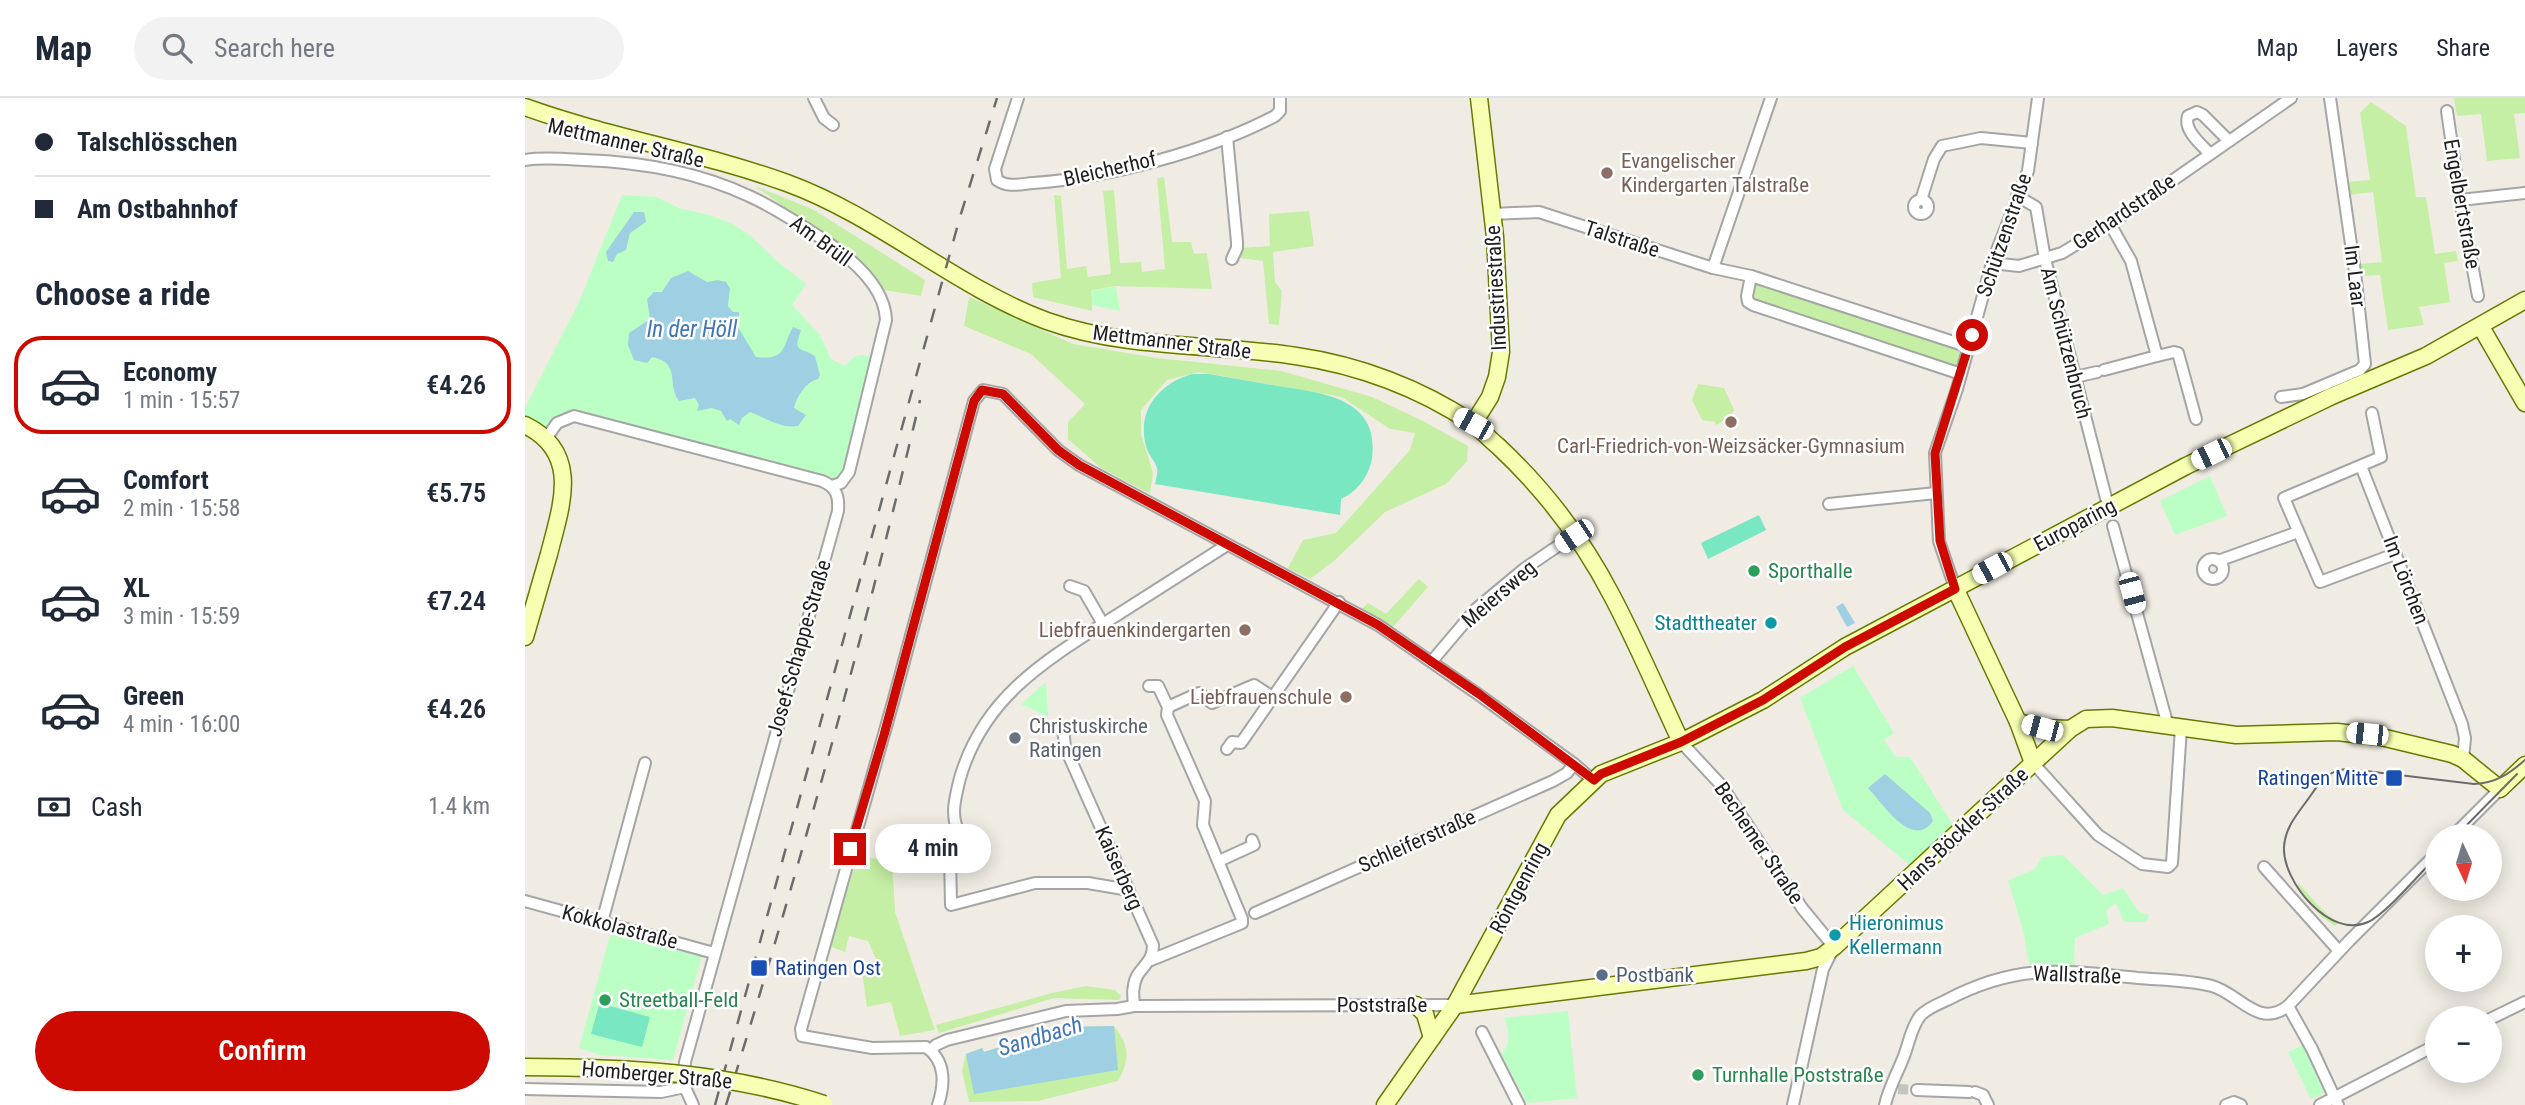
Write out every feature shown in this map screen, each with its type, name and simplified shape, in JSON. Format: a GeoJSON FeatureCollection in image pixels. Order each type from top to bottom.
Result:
{"type":"FeatureCollection","features":[{"type":"Feature","properties":{"kind":"main road","name":"Industriestraße"},"geometry":{"type":"LineString","coordinates":[[1473,424],[1490,397],[1501,352],[1492,214],[1479,98]]}},
{"type":"Feature","properties":{"kind":"main road","name":"Mettmanner Straße"},"geometry":{"type":"LineString","coordinates":[[525,107],[787,184],[818,197],[992,295],[1049,321],[1111,337],[1297,356],[1355,369],[1417,392],[1473,424]]}},
{"type":"Feature","properties":{"kind":"main road","name":"Mettmanner Straße"},"geometry":{"type":"LineString","coordinates":[[525,118],[622,146],[727,166]]}},
{"type":"Feature","properties":{"kind":"main road","name":"Europaring"},"geometry":{"type":"LineString","coordinates":[[1594,780],[1601,774],[1681,742],[1763,700],[1845,647],[2186,466],[2332,396],[2425,356],[2525,300]]}},
{"type":"Feature","properties":{"kind":"main road"},"geometry":{"type":"LineString","coordinates":[[2481,327],[2525,403]]}},
{"type":"Feature","properties":{"kind":"main road"},"geometry":{"type":"LineString","coordinates":[[1473,424],[1546,495],[1574,536],[1611,593],[1681,742]]}},
{"type":"Feature","properties":{"kind":"main road"},"geometry":{"type":"LineString","coordinates":[[525,425],[553,447],[562,469],[563,499],[525,637]]}},
{"type":"Feature","properties":{"kind":"main road","name":"Schützenstraße"},"geometry":{"type":"LineString","coordinates":[[1955,589],[2018,722],[2033,764]]}},
{"type":"Feature","properties":{"kind":"main road"},"geometry":{"type":"LineString","coordinates":[[1650,754],[1662,733],[1667,712]]}},
{"type":"Feature","properties":{"kind":"main road","name":"Hans-Böckler-Straße"},"geometry":{"type":"LineString","coordinates":[[1835,947],[2070,729],[2093,718],[2112,718],[2236,735],[2325,732],[2359,734],[2439,750],[2463,759],[2500,789]]}},
{"type":"Feature","properties":{"kind":"main road"},"geometry":{"type":"LineString","coordinates":[[2018,722],[2042,728],[2070,729]]}},
{"type":"Feature","properties":{"kind":"main road"},"geometry":{"type":"LineString","coordinates":[[2500,789],[2522,774]]}},
{"type":"Feature","properties":{"kind":"main road","name":"Röntgenring"},"geometry":{"type":"LineString","coordinates":[[1385,1105],[1455,1005],[1558,815],[1594,780]]}},
{"type":"Feature","properties":{"kind":"main road","name":"Poststraße"},"geometry":{"type":"LineString","coordinates":[[1455,1005],[1806,961],[1821,957],[1835,947]]}},
{"type":"Feature","properties":{"kind":"main road"},"geometry":{"type":"LineString","coordinates":[[1416,1005],[1425,1014],[1431,1038]]}},
{"type":"Feature","properties":{"kind":"main road","name":"Homberger Straße"},"geometry":{"type":"LineString","coordinates":[[525,1066],[645,1069],[696,1075],[741,1082],[826,1104]]}},
{"type":"Feature","properties":{"kind":"street"},"geometry":{"type":"LineString","coordinates":[[814,98],[824,118],[833,125]]}},
{"type":"Feature","properties":{"kind":"street","name":"Bleicherhof"},"geometry":{"type":"LineString","coordinates":[[1018,98],[997,159],[995,176],[1002,184],[1073,179],[1124,169],[1227,137],[1275,116],[1280,111],[1280,98]]}},
{"type":"Feature","properties":{"kind":"street"},"geometry":{"type":"LineString","coordinates":[[1713,268],[1771,98]]}},
{"type":"Feature","properties":{"kind":"street","name":"Schützenstraße"},"geometry":{"type":"LineString","coordinates":[[1955,589],[1940,541],[1935,453],[1961,374],[1992,263],[2028,171],[2038,98]]}},
{"type":"Feature","properties":{"kind":"street","name":"Gerhardstraße"},"geometry":{"type":"LineString","coordinates":[[1992,263],[2019,267],[2070,248],[2291,98]]}},
{"type":"Feature","properties":{"kind":"street","name":"Im Laar"},"geometry":{"type":"LineString","coordinates":[[2281,397],[2303,394],[2360,370],[2365,364],[2330,98]]}},
{"type":"Feature","properties":{"kind":"street","name":"Engelbertstraße"},"geometry":{"type":"LineString","coordinates":[[2447,111],[2478,296]]}},
{"type":"Feature","properties":{"kind":"street"},"geometry":{"type":"LineString","coordinates":[[2210,154],[2187,127],[2188,116],[2197,113],[2203,115],[2229,141]]}},
{"type":"Feature","properties":{"kind":"street"},"geometry":{"type":"LineString","coordinates":[[1227,137],[1237,242],[1232,259]]}},
{"type":"Feature","properties":{"kind":"street"},"geometry":{"type":"LineString","coordinates":[[1921,200],[1934,159],[1942,146],[1981,138],[2032,143]]}},
{"type":"Feature","properties":{"kind":"street","name":"Am Brüll"},"geometry":{"type":"LineString","coordinates":[[525,160],[638,163],[720,184],[749,195],[786,215],[835,247],[867,277],[884,304],[886,320],[849,472],[841,483],[832,486]]}},
{"type":"Feature","properties":{"kind":"street"},"geometry":{"type":"LineString","coordinates":[[2460,200],[2525,193]]}},
{"type":"Feature","properties":{"kind":"street","name":"Am Schützenbruch"},"geometry":{"type":"LineString","coordinates":[[2017,196],[2036,207],[2045,259],[2106,498]]}},
{"type":"Feature","properties":{"kind":"street","name":"Talstraße"},"geometry":{"type":"LineString","coordinates":[[1492,214],[1539,212],[1713,268],[1751,276],[1969,347]]}},
{"type":"Feature","properties":{"kind":"street"},"geometry":{"type":"LineString","coordinates":[[2110,223],[2131,261],[2157,356]]}},
{"type":"Feature","properties":{"kind":"street"},"geometry":{"type":"LineString","coordinates":[[1751,276],[1747,296],[1748,302],[1753,305],[1961,374]]}},
{"type":"Feature","properties":{"kind":"street"},"geometry":{"type":"LineString","coordinates":[[2075,377],[2178,353],[2196,419]]}},
{"type":"Feature","properties":{"kind":"street","name":"Poststraße"},"geometry":{"type":"LineString","coordinates":[[1227,545],[1079,465],[1058,450],[1003,394],[982,390],[974,401],[888,722],[802,1022],[802,1036],[873,1048],[926,1047],[931,1050],[947,1040],[1066,1011],[1132,1006],[1455,1005]]}},
{"type":"Feature","properties":{"kind":"street"},"geometry":{"type":"LineString","coordinates":[[2372,413],[2382,456],[2284,498],[2317,577],[2322,582],[2395,554]]}},
{"type":"Feature","properties":{"kind":"street"},"geometry":{"type":"LineString","coordinates":[[546,439],[557,423],[573,416],[822,481],[832,486]]}},
{"type":"Feature","properties":{"kind":"street","name":"Im Lörchen"},"geometry":{"type":"LineString","coordinates":[[2361,466],[2462,724],[2465,738],[2463,759]]}},
{"type":"Feature","properties":{"kind":"street","name":"Josef-Schappe-Straße"},"geometry":{"type":"LineString","coordinates":[[693,1105],[685,1087],[685,1062],[838,511],[837,496],[832,486]]}},
{"type":"Feature","properties":{"kind":"street"},"geometry":{"type":"LineString","coordinates":[[1829,504],[1936,493]]}},
{"type":"Feature","properties":{"kind":"street"},"geometry":{"type":"LineString","coordinates":[[2033,764],[2098,835],[2142,864],[2168,867],[2172,863],[2175,727],[2113,526]]}},
{"type":"Feature","properties":{"kind":"street"},"geometry":{"type":"LineString","coordinates":[[2218,561],[2298,532]]}},
{"type":"Feature","properties":{"kind":"street","name":"Meiersweg"},"geometry":{"type":"LineString","coordinates":[[1431,660],[1476,609],[1524,569],[1574,536]]}},
{"type":"Feature","properties":{"kind":"street"},"geometry":{"type":"LineString","coordinates":[[958,830],[953,821],[954,806],[962,774],[974,744],[993,711],[1031,673],[1227,545],[1339,602],[1431,660],[1594,780]]}},
{"type":"Feature","properties":{"kind":"street"},"geometry":{"type":"LineString","coordinates":[[1070,586],[1084,591],[1103,624]]}},
{"type":"Feature","properties":{"kind":"street"},"geometry":{"type":"LineString","coordinates":[[1227,749],[1232,742],[1241,743],[1271,696],[1339,602]]}},
{"type":"Feature","properties":{"kind":"street"},"geometry":{"type":"LineString","coordinates":[[1168,707],[1196,694],[1202,694],[1213,704],[1254,685],[1271,696]]}},
{"type":"Feature","properties":{"kind":"street"},"geometry":{"type":"LineString","coordinates":[[1132,1006],[1135,981],[1139,972],[1150,961],[1242,923],[1203,825],[1205,801],[1167,715],[1168,707],[1158,686],[1149,686]]}},
{"type":"Feature","properties":{"kind":"street","name":"Kaiserberg"},"geometry":{"type":"LineString","coordinates":[[1063,727],[1065,747],[1153,945],[1150,961]]}},
{"type":"Feature","properties":{"kind":"street","name":"Bechemer Straße"},"geometry":{"type":"LineString","coordinates":[[1681,742],[1722,786],[1802,908],[1835,947]]}},
{"type":"Feature","properties":{"kind":"street"},"geometry":{"type":"LineString","coordinates":[[602,922],[645,763]]}},
{"type":"Feature","properties":{"kind":"street","name":"Schleiferstraße"},"geometry":{"type":"LineString","coordinates":[[1255,913],[1553,781],[1567,773],[1574,764]]}},
{"type":"Feature","properties":{"kind":"street"},"geometry":{"type":"LineString","coordinates":[[2465,824],[2500,789]]}},
{"type":"Feature","properties":{"kind":"street"},"geometry":{"type":"LineString","coordinates":[[1219,861],[1254,845],[1252,840]]}},
{"type":"Feature","properties":{"kind":"street"},"geometry":{"type":"LineString","coordinates":[[950,853],[951,905],[1035,883],[1089,883],[1129,890]]}},
{"type":"Feature","properties":{"kind":"street"},"geometry":{"type":"LineString","coordinates":[[2336,1101],[2288,1006],[2425,865]]}},
{"type":"Feature","properties":{"kind":"street"},"geometry":{"type":"LineString","coordinates":[[2265,867],[2339,951]]}},
{"type":"Feature","properties":{"kind":"street","name":"Kokkolastraße"},"geometry":{"type":"LineString","coordinates":[[525,901],[714,953]]}},
{"type":"Feature","properties":{"kind":"street"},"geometry":{"type":"LineString","coordinates":[[1793,1105],[1823,969],[1835,947]]}},
{"type":"Feature","properties":{"kind":"street","name":"Wallstraße"},"geometry":{"type":"LineString","coordinates":[[1885,1105],[1894,1089],[1907,1043],[1921,1015],[1975,985],[2030,972],[2060,971],[2194,982],[2227,992],[2251,1009],[2265,1014],[2276,1013],[2288,1006]]}},
{"type":"Feature","properties":{"kind":"street"},"geometry":{"type":"LineString","coordinates":[[2502,1013],[2525,1002]]}},
{"type":"Feature","properties":{"kind":"street"},"geometry":{"type":"LineString","coordinates":[[1482,1032],[1519,1105]]}},
{"type":"Feature","properties":{"kind":"street"},"geometry":{"type":"LineString","coordinates":[[931,1050],[940,1062],[943,1076],[938,1105]]}},
{"type":"Feature","properties":{"kind":"street"},"geometry":{"type":"LineString","coordinates":[[2320,1105],[2336,1101],[2425,1051]]}},
{"type":"Feature","properties":{"kind":"street","name":"Homberger Straße"},"geometry":{"type":"LineString","coordinates":[[525,1089],[661,1092],[685,1087]]}},
{"type":"Feature","properties":{"kind":"street"},"geometry":{"type":"LineString","coordinates":[[1917,1090],[1972,1092],[1983,1095],[1988,1105]]}},
{"type":"Feature","properties":{"kind":"street"},"geometry":{"type":"LineString","coordinates":[[2227,1105],[2236,1102],[2241,1105]]}},
{"type":"Feature","properties":{"kind":"green space"},"geometry":{"type":"Polygon","coordinates":[[[2454,98],[2525,98],[2525,113],[2514,114],[2520,158],[2487,161],[2481,114],[2457,116],[2454,98]]]}},
{"type":"Feature","properties":{"kind":"green space"},"geometry":{"type":"Polygon","coordinates":[[[2371,102],[2406,126],[2416,197],[2426,197],[2435,254],[2456,251],[2458,261],[2444,263],[2450,302],[2419,307],[2424,325],[2388,330],[2380,275],[2361,276],[2359,264],[2382,262],[2373,192],[2348,195],[2346,182],[2370,180],[2360,113],[2371,102]]]}},
{"type":"Feature","properties":{"kind":"green space"},"geometry":{"type":"Polygon","coordinates":[[[1164,177],[1172,242],[1191,242],[1194,254],[1207,253],[1212,289],[1116,286],[1092,290],[1092,311],[1033,297],[1032,283],[1061,278],[1054,195],[1061,196],[1067,269],[1086,266],[1088,277],[1111,274],[1103,191],[1114,190],[1120,263],[1141,262],[1142,272],[1165,269],[1157,178],[1164,177]]]}},
{"type":"Feature","properties":{"kind":"green space"},"geometry":{"type":"Polygon","coordinates":[[[755,186],[814,210],[925,280],[921,296],[884,290],[852,255],[755,186]]]}},
{"type":"Feature","properties":{"kind":"green space"},"geometry":{"type":"Polygon","coordinates":[[[622,195],[657,197],[679,208],[733,224],[751,236],[806,284],[792,305],[820,335],[831,359],[845,366],[859,355],[877,360],[849,472],[832,486],[574,416],[546,439],[525,425],[525,408],[579,302],[622,195]]]}},
{"type":"Feature","properties":{"kind":"green space"},"geometry":{"type":"Polygon","coordinates":[[[1309,211],[1314,246],[1273,252],[1275,282],[1282,291],[1279,325],[1269,324],[1263,261],[1241,258],[1241,248],[1270,246],[1269,214],[1309,211]]]}},
{"type":"Feature","properties":{"kind":"green space"},"geometry":{"type":"Polygon","coordinates":[[[1752,277],[1966,347],[1958,374],[1749,302],[1752,277]]]}},
{"type":"Feature","properties":{"kind":"green space"},"geometry":{"type":"Polygon","coordinates":[[[1116,286],[1120,311],[1092,305],[1091,291],[1116,286]]]}},
{"type":"Feature","properties":{"kind":"green space"},"geometry":{"type":"Polygon","coordinates":[[[969,297],[1073,344],[1157,358],[1281,371],[1372,397],[1468,446],[1467,461],[1446,484],[1385,512],[1334,561],[1310,579],[1288,568],[1303,540],[1336,533],[1410,450],[1415,433],[1390,429],[1342,397],[1199,372],[1167,380],[1141,410],[1141,434],[1153,473],[1150,494],[1101,468],[1068,439],[1068,422],[1085,404],[1031,354],[964,326],[969,297]]]}},
{"type":"Feature","properties":{"kind":"green space"},"geometry":{"type":"Polygon","coordinates":[[[1192,374],[1209,374],[1312,392],[1344,402],[1357,410],[1367,422],[1372,438],[1372,458],[1361,483],[1341,499],[1340,515],[1155,484],[1157,468],[1147,449],[1144,436],[1147,412],[1160,392],[1192,374]]]}},
{"type":"Feature","properties":{"kind":"green space"},"geometry":{"type":"Polygon","coordinates":[[[1698,384],[1724,388],[1734,410],[1730,418],[1716,425],[1715,422],[1702,420],[1692,400],[1698,384]]]}},
{"type":"Feature","properties":{"kind":"green space"},"geometry":{"type":"Polygon","coordinates":[[[2210,476],[2227,516],[2175,535],[2160,501],[2210,476]]]}},
{"type":"Feature","properties":{"kind":"green space"},"geometry":{"type":"Polygon","coordinates":[[[1759,515],[1766,530],[1708,559],[1701,543],[1759,515]]]}},
{"type":"Feature","properties":{"kind":"green space"},"geometry":{"type":"Polygon","coordinates":[[[1419,579],[1428,587],[1392,628],[1362,609],[1368,603],[1386,614],[1419,579]]]}},
{"type":"Feature","properties":{"kind":"green space"},"geometry":{"type":"Polygon","coordinates":[[[1853,666],[1894,733],[1884,740],[1896,757],[1910,757],[1953,825],[1910,865],[1843,810],[1800,698],[1853,666]]]}},
{"type":"Feature","properties":{"kind":"green space"},"geometry":{"type":"Polygon","coordinates":[[[1046,682],[1048,716],[1048,717],[1021,704],[1046,682]]]}},
{"type":"Feature","properties":{"kind":"green space"},"geometry":{"type":"Polygon","coordinates":[[[2063,855],[2103,895],[2123,888],[2139,912],[2149,915],[2146,922],[2124,922],[2116,903],[2106,910],[2109,924],[2075,938],[2074,966],[2029,964],[2023,930],[2008,880],[2034,870],[2042,857],[2063,855]]]}},
{"type":"Feature","properties":{"kind":"green space"},"geometry":{"type":"Polygon","coordinates":[[[858,856],[892,861],[895,912],[935,1030],[900,1036],[891,1002],[867,1007],[862,973],[876,959],[868,941],[849,936],[845,952],[829,946],[858,856]]]}},
{"type":"Feature","properties":{"kind":"green space"},"geometry":{"type":"Polygon","coordinates":[[[2299,884],[2327,915],[2339,922],[2335,926],[2321,916],[2296,887],[2299,884]]]}},
{"type":"Feature","properties":{"kind":"green space"},"geometry":{"type":"Polygon","coordinates":[[[611,932],[702,956],[673,1060],[600,1055],[579,1048],[611,932]]]}},
{"type":"Feature","properties":{"kind":"green space"},"geometry":{"type":"Polygon","coordinates":[[[1086,986],[1115,990],[1121,996],[1119,1000],[1054,998],[939,1033],[936,1025],[1052,993],[1086,986]]]}},
{"type":"Feature","properties":{"kind":"green space"},"geometry":{"type":"Polygon","coordinates":[[[602,994],[612,997],[610,1006],[650,1017],[642,1047],[591,1034],[602,994]]]}},
{"type":"Feature","properties":{"kind":"green space"},"geometry":{"type":"Polygon","coordinates":[[[1568,1011],[1577,1098],[1527,1103],[1501,1054],[1509,1037],[1504,1018],[1568,1011]]]}},
{"type":"Feature","properties":{"kind":"green space"},"geometry":{"type":"Polygon","coordinates":[[[1114,1026],[1127,1053],[1118,1081],[1038,1101],[969,1102],[962,1071],[966,1054],[982,1048],[984,1052],[1006,1045],[1005,1042],[1062,1027],[1114,1026]]]}},
{"type":"Feature","properties":{"kind":"green space"},"geometry":{"type":"Polygon","coordinates":[[[2303,1045],[2324,1093],[2311,1099],[2288,1052],[2303,1045]]]}},
{"type":"Feature","properties":{"kind":"water"},"geometry":{"type":"Polygon","coordinates":[[[634,212],[644,212],[646,222],[630,233],[626,250],[617,254],[613,262],[608,261],[606,252],[634,212]]]}},
{"type":"Feature","properties":{"kind":"water","name":"In der Höll"},"geometry":{"type":"Polygon","coordinates":[[[688,271],[707,282],[726,282],[730,288],[728,306],[733,312],[739,312],[739,329],[756,357],[766,358],[778,354],[785,346],[793,327],[801,330],[798,346],[815,356],[820,375],[806,386],[797,399],[794,408],[806,415],[798,426],[779,424],[750,412],[742,418],[739,425],[730,419],[727,421],[721,411],[712,408],[697,411],[699,405],[695,398],[679,401],[667,364],[652,357],[647,363],[634,360],[628,345],[629,333],[650,319],[647,299],[654,292],[662,292],[671,278],[688,271]]]}},
{"type":"Feature","properties":{"kind":"water"},"geometry":{"type":"Polygon","coordinates":[[[1843,603],[1855,623],[1847,627],[1836,607],[1843,603]]]}},
{"type":"Feature","properties":{"kind":"water"},"geometry":{"type":"Polygon","coordinates":[[[1885,774],[1930,813],[1933,821],[1925,829],[1916,830],[1897,821],[1868,788],[1885,774]]]}},
{"type":"Feature","properties":{"kind":"water","name":"Sandbach"},"geometry":{"type":"Polygon","coordinates":[[[1114,1026],[1118,1070],[974,1094],[966,1054],[982,1048],[984,1052],[1006,1045],[1005,1042],[1062,1027],[1114,1026]]]}},
{"type":"Feature","properties":{"kind":"tunnel"},"geometry":{"type":"LineString","coordinates":[[1898,1089],[1917,1090]]}},
{"type":"Feature","properties":{"kind":"tram line"},"geometry":{"type":"LineString","coordinates":[[2425,869],[2376,917],[2353,925],[2339,923],[2324,915],[2300,890],[2285,861],[2285,839],[2298,813],[2322,780],[2336,771],[2349,769],[2474,784],[2502,777],[2525,760]]}},
{"type":"Feature","properties":{"kind":"tram line"},"geometry":{"type":"LineString","coordinates":[[2468,824],[2517,774]]}},
{"type":"Feature","properties":{"kind":"railway"},"geometry":{"type":"LineString","coordinates":[[715,1105],[960,217],[997,98]]}},
{"type":"Feature","properties":{"kind":"railway"},"geometry":{"type":"LineString","coordinates":[[726,1105],[829,754],[920,400]]}},
{"type":"Feature","properties":{"kind":"place","name":"Evangelischer Kindergarten Talstraße"},"geometry":{"type":"Point","coordinates":[1607,173]}},
{"type":"Feature","properties":{"kind":"place","name":"Carl-Friedrich-von-Weizsäcker-Gymnasium"},"geometry":{"type":"Point","coordinates":[1731,422]}},
{"type":"Feature","properties":{"kind":"place","name":"Sporthalle"},"geometry":{"type":"Point","coordinates":[1754,571]}},
{"type":"Feature","properties":{"kind":"place","name":"Stadttheater"},"geometry":{"type":"Point","coordinates":[1771,623]}},
{"type":"Feature","properties":{"kind":"place","name":"Liebfrauenkindergarten"},"geometry":{"type":"Point","coordinates":[1245,630]}},
{"type":"Feature","properties":{"kind":"place","name":"Liebfrauenschule"},"geometry":{"type":"Point","coordinates":[1346,697]}},
{"type":"Feature","properties":{"kind":"place","name":"Christuskirche Ratingen"},"geometry":{"type":"Point","coordinates":[1015,738]}},
{"type":"Feature","properties":{"kind":"place","name":"Ratingen Mitte"},"geometry":{"type":"Point","coordinates":[2394,778]}},
{"type":"Feature","properties":{"kind":"place","name":"Hieronimus Kellermann"},"geometry":{"type":"Point","coordinates":[1835,935]}},
{"type":"Feature","properties":{"kind":"place","name":"Ratingen Ost"},"geometry":{"type":"Point","coordinates":[759,968]}},
{"type":"Feature","properties":{"kind":"place","name":"Postbank"},"geometry":{"type":"Point","coordinates":[1602,975]}},
{"type":"Feature","properties":{"kind":"place","name":"Streetball-Feld"},"geometry":{"type":"Point","coordinates":[605,1000]}},
{"type":"Feature","properties":{"kind":"place","name":"Turnhalle Poststraße"},"geometry":{"type":"Point","coordinates":[1698,1075]}},
{"type":"Feature","properties":{"kind":"route"},"geometry":{"type":"LineString","coordinates":[[850,849],[884,735],[974,401],[982,390],[1003,394],[1058,450],[1079,465],[1378,625],[1479,694],[1594,780],[1601,774],[1681,742],[1763,700],[1815,669],[1845,647],[1955,589],[1940,541],[1935,453],[1972,335]]}}]}
